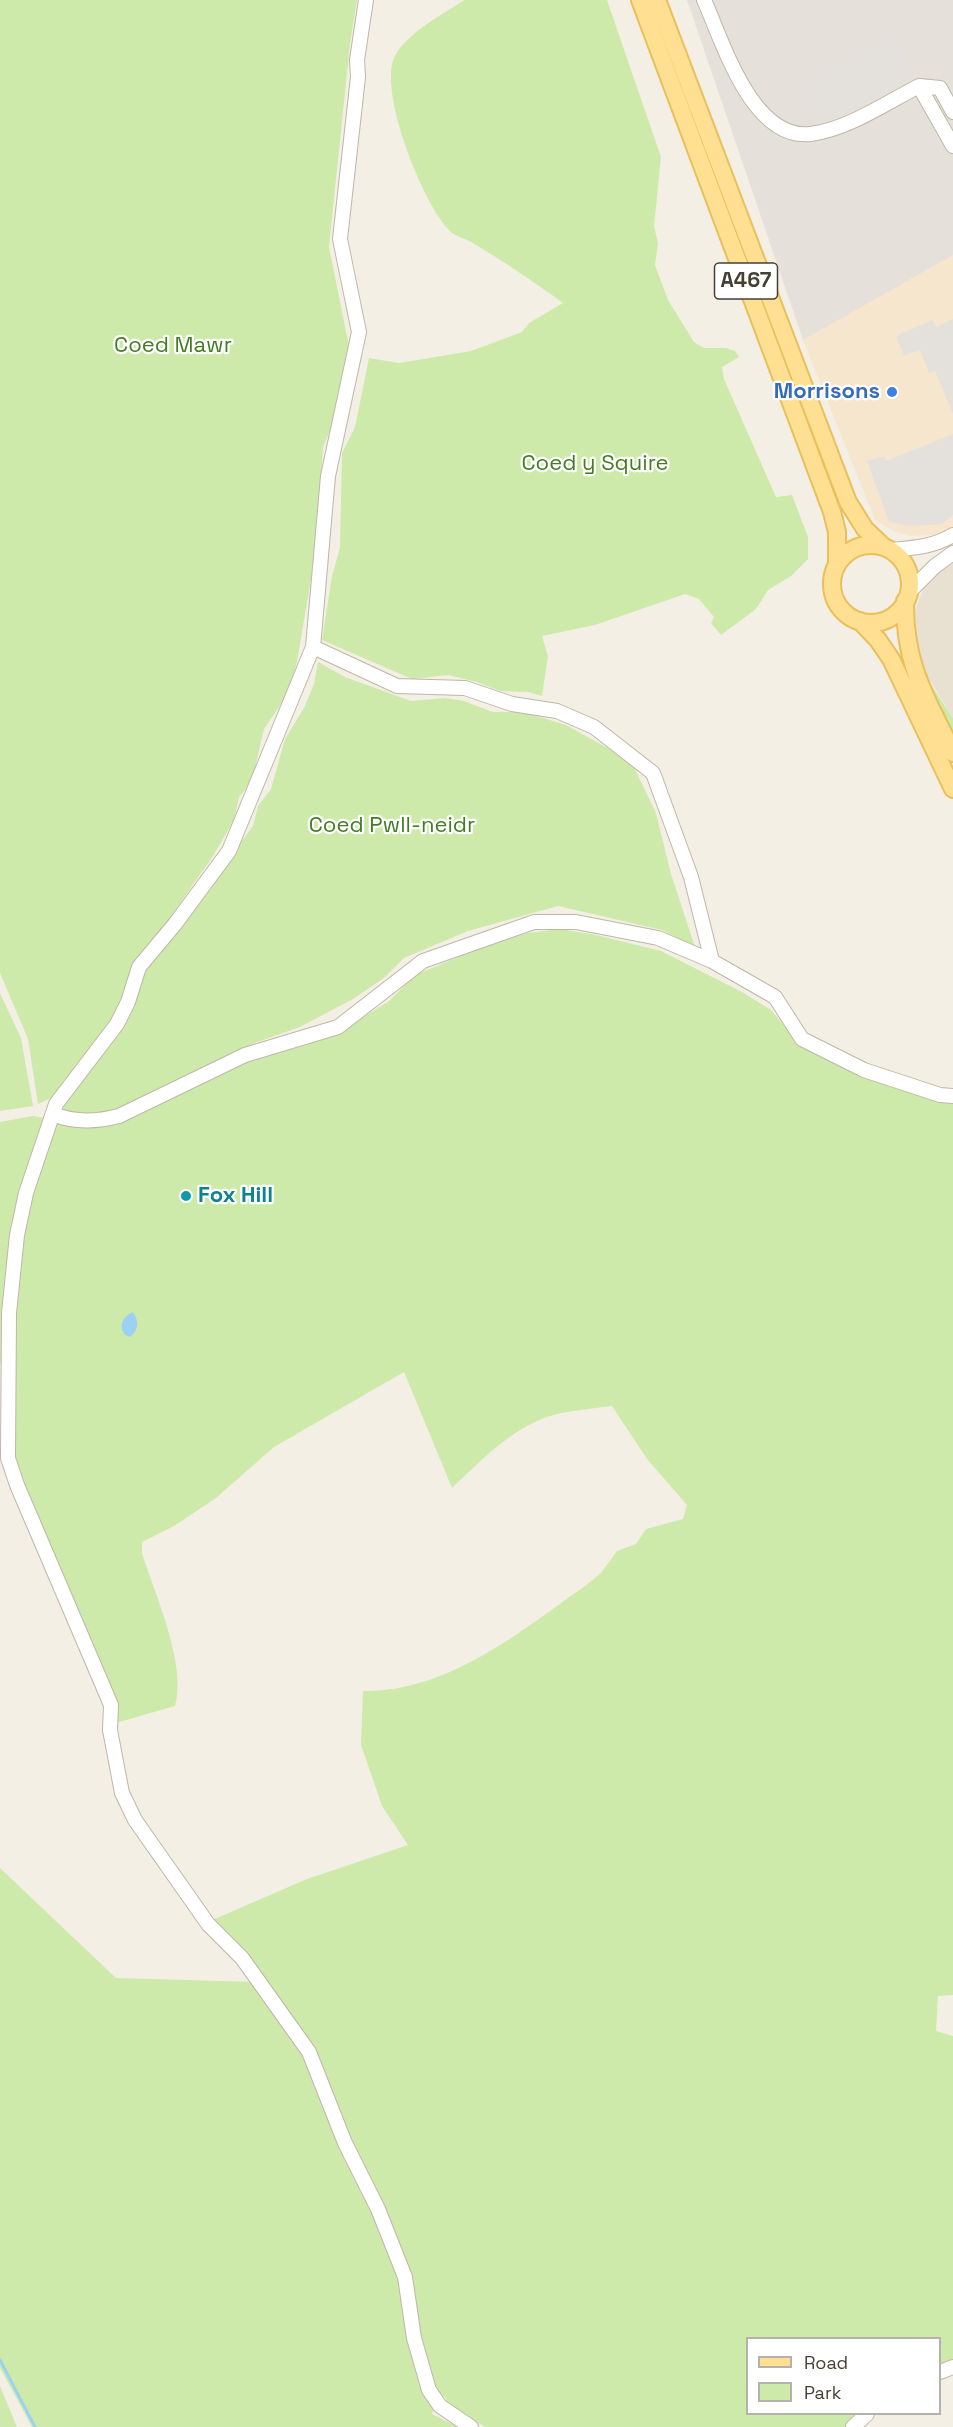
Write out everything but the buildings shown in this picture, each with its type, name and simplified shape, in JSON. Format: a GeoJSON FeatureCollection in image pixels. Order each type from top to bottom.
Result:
{"type":"FeatureCollection","features":[{"type":"Feature","properties":{"kind":"main road","name":"A467"},"geometry":{"type":"LineString","coordinates":[[640,0],[832,512],[837,532],[837,564]]}},
{"type":"Feature","properties":{"kind":"main road","name":"A467"},"geometry":{"type":"LineString","coordinates":[[657,0],[848,502],[865,528],[887,549]]}},
{"type":"Feature","properties":{"kind":"main road"},"geometry":{"type":"LineString","coordinates":[[953,753],[912,665],[907,645],[906,567],[887,549],[875,545],[849,551],[837,564],[832,587],[835,598],[840,608],[860,621],[878,640],[891,659],[953,789]]}},
{"type":"Feature","properties":{"kind":"main road"},"geometry":{"type":"LineString","coordinates":[[860,621],[871,623],[890,618],[907,596]]}},
{"type":"Feature","properties":{"kind":"street"},"geometry":{"type":"LineString","coordinates":[[366,0],[357,60],[358,78],[340,239],[359,332],[328,476],[313,647],[229,851],[175,924],[139,967],[128,1002],[117,1024],[105,1043],[56,1104],[52,1114],[26,1193],[17,1235],[9,1313],[8,1458],[16,1485],[111,1705],[110,1730],[122,1792],[135,1820],[201,1915],[243,1958],[309,2052],[345,2143],[378,2209],[405,2277],[414,2338],[429,2390],[440,2406],[471,2427]]}},
{"type":"Feature","properties":{"kind":"street"},"geometry":{"type":"LineString","coordinates":[[704,0],[746,91],[762,115],[791,132],[809,134],[824,130],[869,112],[919,86],[940,88],[953,112]]}},
{"type":"Feature","properties":{"kind":"street"},"geometry":{"type":"LineString","coordinates":[[919,86],[953,146]]}},
{"type":"Feature","properties":{"kind":"street"},"geometry":{"type":"LineString","coordinates":[[887,549],[924,547],[941,543],[953,535]]}},
{"type":"Feature","properties":{"kind":"street"},"geometry":{"type":"LineString","coordinates":[[907,596],[935,566],[953,554]]}},
{"type":"Feature","properties":{"kind":"street"},"geometry":{"type":"LineString","coordinates":[[313,647],[397,686],[465,688],[512,704],[557,711],[594,727],[653,774],[691,877],[712,961]]}},
{"type":"Feature","properties":{"kind":"street"},"geometry":{"type":"LineString","coordinates":[[52,1114],[78,1121],[100,1121],[119,1116],[244,1055],[338,1027],[423,961],[534,922],[576,921],[658,938],[712,961],[775,997],[802,1039],[864,1070],[953,1096]]}},
{"type":"Feature","properties":{"kind":"street"},"geometry":{"type":"LineString","coordinates":[[853,2427],[866,2415]]}},
{"type":"Feature","properties":{"kind":"shaded area"},"geometry":{"type":"Polygon","coordinates":[[[687,0],[953,0],[953,255],[803,340],[687,0]]]}},
{"type":"Feature","properties":{"kind":"shaded area"},"geometry":{"type":"Polygon","coordinates":[[[892,36],[912,78],[820,121],[800,78],[892,36]]]}},
{"type":"Feature","properties":{"kind":"shaded area"},"geometry":{"type":"Polygon","coordinates":[[[953,252],[953,533],[911,536],[893,531],[875,520],[803,340],[953,252]]]}},
{"type":"Feature","properties":{"kind":"shaded area"},"geometry":{"type":"Polygon","coordinates":[[[953,319],[953,414],[935,371],[929,373],[920,350],[904,356],[896,336],[932,320],[936,327],[953,319]]]}},
{"type":"Feature","properties":{"kind":"shaded area"},"geometry":{"type":"Polygon","coordinates":[[[953,434],[953,515],[942,524],[909,526],[889,522],[867,461],[884,456],[886,461],[953,434]]]}},
{"type":"Feature","properties":{"kind":"shaded area"},"geometry":{"type":"Polygon","coordinates":[[[953,553],[953,718],[923,669],[917,650],[914,613],[923,589],[941,571],[943,560],[953,553]]]}},
{"type":"Feature","properties":{"kind":"green space","name":"Coed Mawr"},"geometry":{"type":"Polygon","coordinates":[[[0,0],[357,0],[350,44],[329,247],[349,346],[332,426],[323,447],[317,543],[297,662],[288,694],[264,729],[252,781],[239,797],[234,820],[213,856],[160,932],[119,1013],[58,1095],[38,1104],[28,1039],[0,973],[0,0]]]}},
{"type":"Feature","properties":{"kind":"green space","name":"Coed y Squire"},"geometry":{"type":"Polygon","coordinates":[[[464,0],[607,0],[661,157],[654,226],[658,243],[655,265],[668,300],[694,342],[704,348],[726,348],[735,351],[739,357],[722,367],[724,379],[776,497],[792,495],[808,537],[808,559],[791,576],[768,590],[756,609],[721,635],[711,623],[714,617],[699,599],[685,594],[595,625],[542,636],[548,656],[542,696],[528,692],[500,691],[477,682],[448,675],[412,679],[322,640],[332,576],[340,548],[342,453],[355,427],[369,358],[399,363],[471,351],[522,332],[529,323],[563,303],[494,256],[451,232],[428,199],[406,146],[392,92],[391,70],[396,54],[409,38],[464,0]]]}},
{"type":"Feature","properties":{"kind":"green space","name":"Coed Pwll-neidr"},"geometry":{"type":"Polygon","coordinates":[[[318,662],[345,677],[411,701],[445,698],[464,701],[493,712],[524,712],[566,725],[631,761],[656,813],[671,874],[695,947],[662,930],[558,906],[468,931],[404,958],[384,978],[353,999],[300,1027],[252,1044],[159,1092],[104,1116],[60,1115],[64,1103],[157,954],[253,826],[258,806],[271,789],[285,739],[304,708],[314,684],[318,662]]]}},
{"type":"Feature","properties":{"kind":"green space"},"geometry":{"type":"Polygon","coordinates":[[[930,683],[953,718],[953,733],[930,683]]]}},
{"type":"Feature","properties":{"kind":"green space"},"geometry":{"type":"Polygon","coordinates":[[[559,929],[592,934],[661,951],[742,992],[771,1010],[797,1041],[953,1100],[953,1995],[938,1996],[936,2031],[953,2036],[953,2364],[941,2367],[941,2337],[746,2337],[746,2415],[861,2415],[849,2427],[485,2427],[447,2403],[446,2398],[431,2386],[418,2336],[363,2173],[315,2055],[210,1921],[307,1879],[408,1845],[382,1806],[361,1745],[363,1691],[394,1689],[424,1682],[453,1671],[481,1656],[508,1640],[585,1586],[601,1573],[617,1551],[636,1544],[646,1529],[683,1519],[687,1505],[647,1459],[612,1406],[561,1413],[529,1425],[502,1443],[452,1488],[404,1372],[274,1447],[216,1498],[174,1526],[142,1542],[142,1553],[173,1650],[178,1689],[175,1706],[116,1723],[10,1457],[13,1317],[28,1199],[57,1122],[100,1124],[240,1062],[307,1045],[336,1033],[388,1002],[415,975],[485,946],[528,933],[559,929]]]}},
{"type":"Feature","properties":{"kind":"green space"},"geometry":{"type":"Polygon","coordinates":[[[0,993],[21,1038],[33,1106],[0,1111],[0,993]]]}},
{"type":"Feature","properties":{"kind":"green space"},"geometry":{"type":"Polygon","coordinates":[[[33,1116],[46,1118],[28,1173],[4,1359],[0,1364],[0,1122],[33,1116]]]}},
{"type":"Feature","properties":{"kind":"green space"},"geometry":{"type":"Polygon","coordinates":[[[0,1868],[116,1978],[255,1982],[304,2049],[400,2270],[414,2348],[433,2410],[432,2414],[458,2427],[32,2427],[0,2368],[0,1868]]]}},
{"type":"Feature","properties":{"kind":"green space"},"geometry":{"type":"Polygon","coordinates":[[[0,2386],[17,2427],[0,2427],[0,2386]]]}},
{"type":"Feature","properties":{"kind":"water"},"geometry":{"type":"Polygon","coordinates":[[[133,1312],[137,1325],[130,1337],[123,1332],[122,1325],[124,1319],[133,1312]]]}},
{"type":"Feature","properties":{"kind":"waterway"},"geometry":{"type":"LineString","coordinates":[[0,2360],[35,2427]]}},
{"type":"Feature","properties":{"kind":"place","name":"Morrisons"},"geometry":{"type":"Point","coordinates":[892,392]}},
{"type":"Feature","properties":{"kind":"place","name":"Fox Hill"},"geometry":{"type":"Point","coordinates":[186,1196]}}]}
